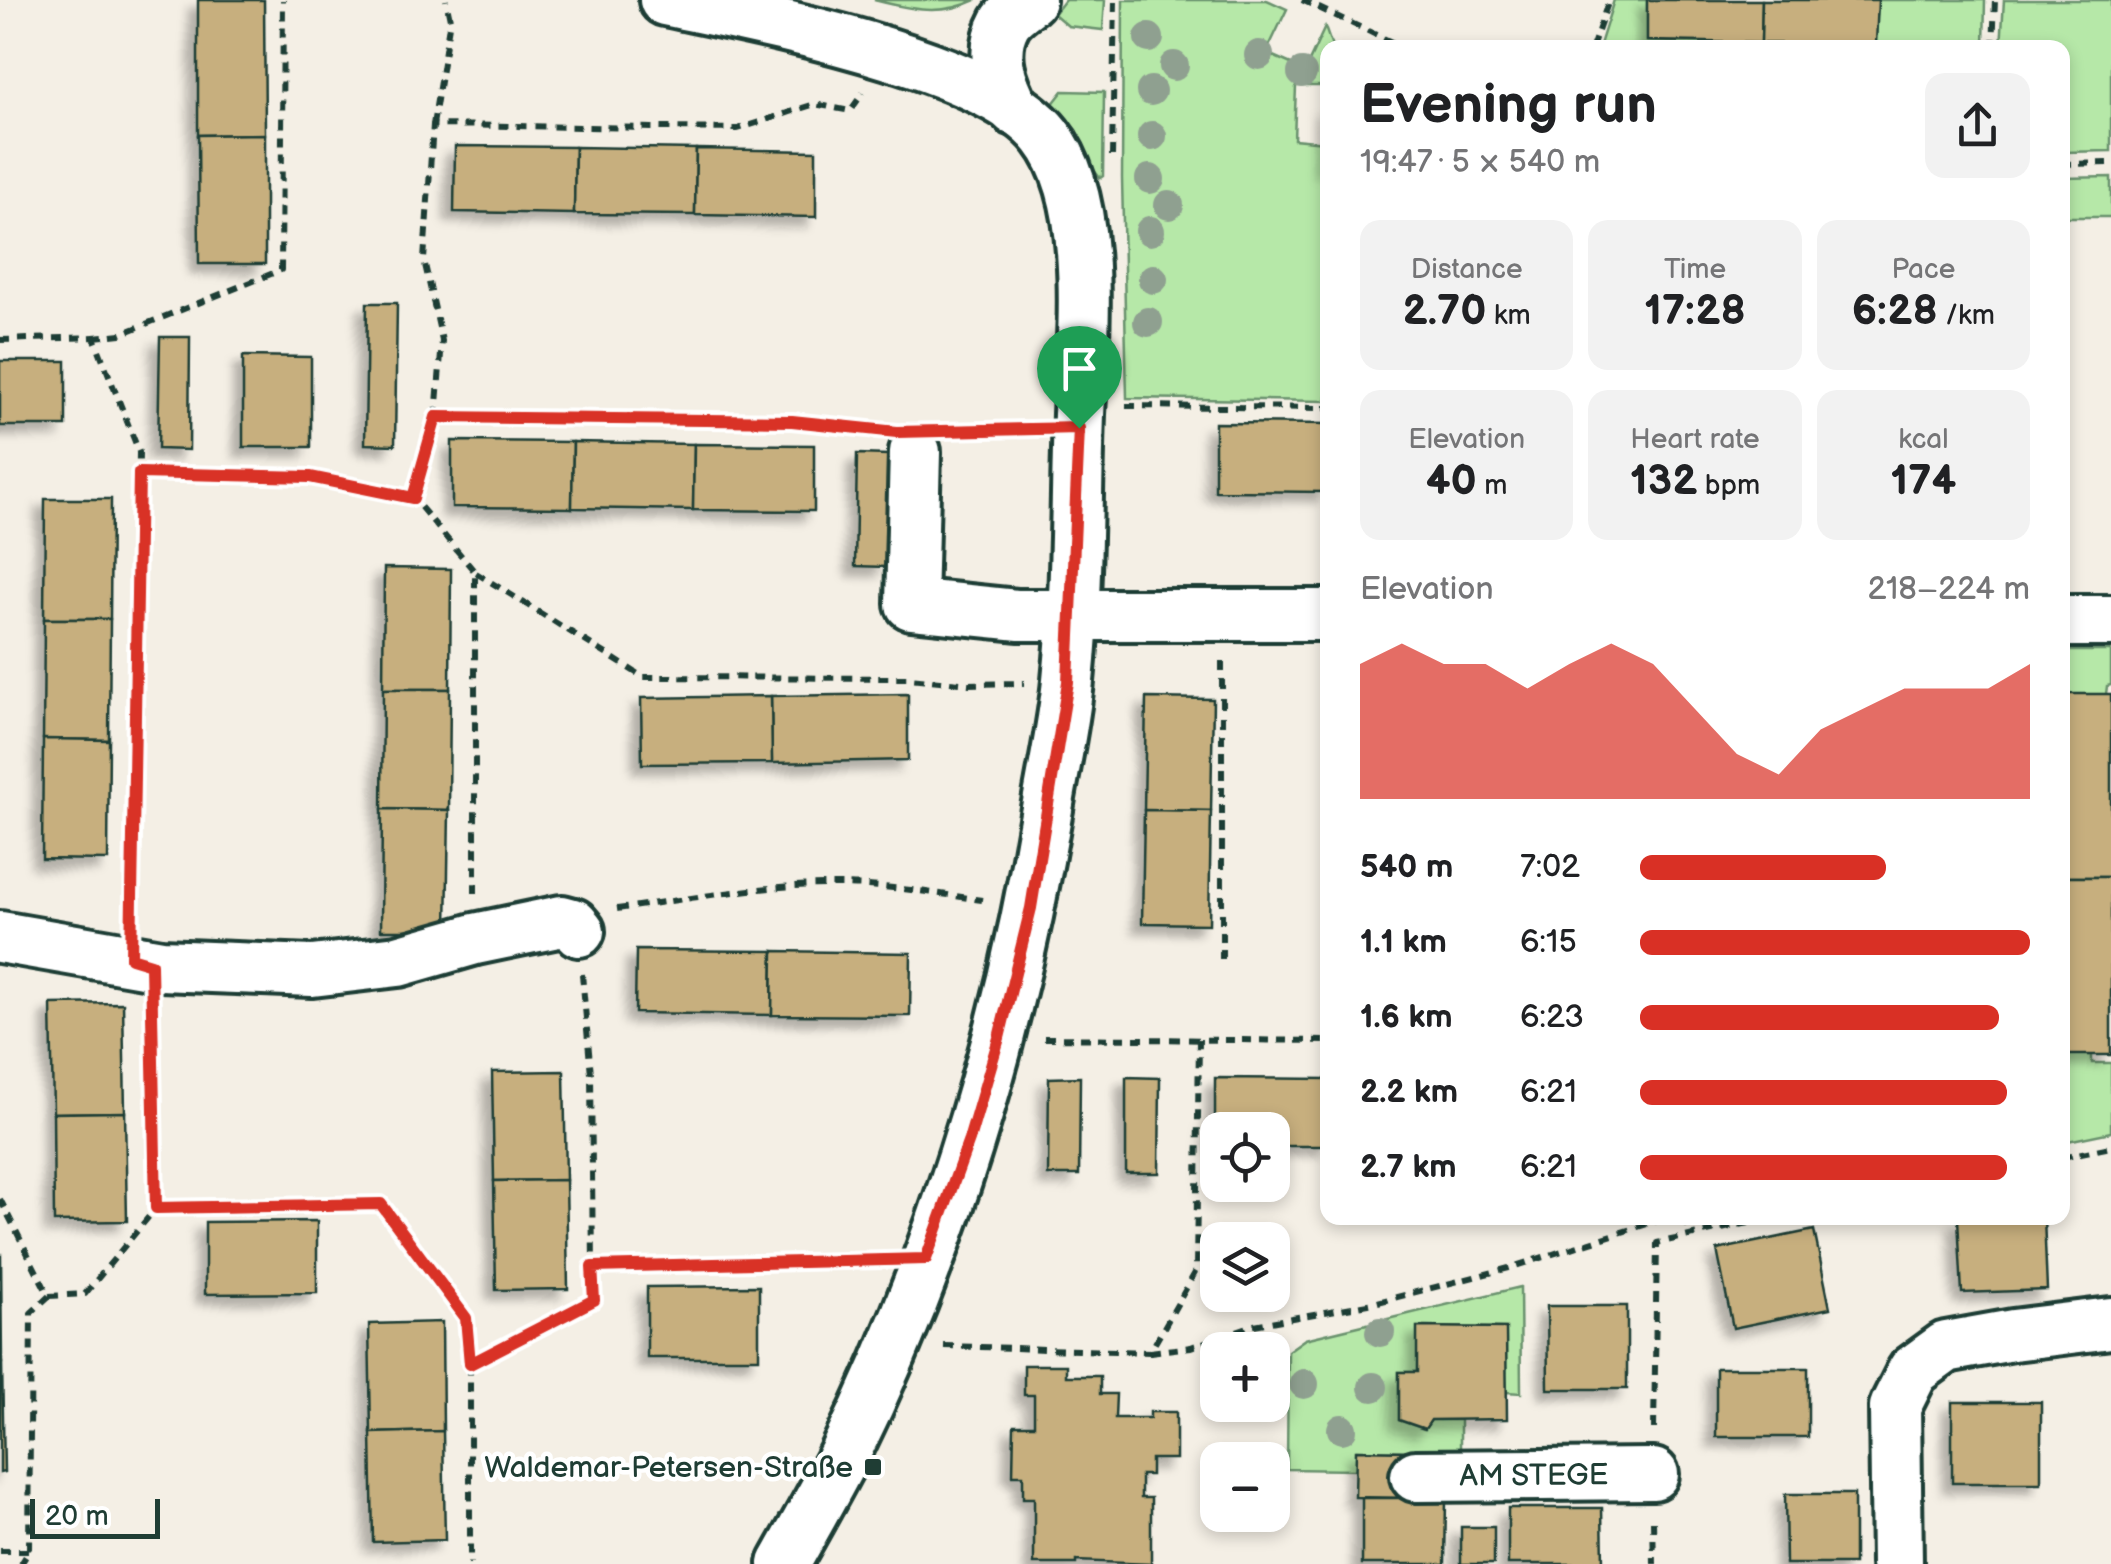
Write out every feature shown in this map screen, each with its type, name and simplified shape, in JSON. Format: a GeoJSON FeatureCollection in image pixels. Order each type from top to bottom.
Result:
{"type":"FeatureCollection","features":[{"type":"Feature","properties":{"kind":"street"},"geometry":{"type":"LineString","coordinates":[[665,0],[892,56],[936,69],[979,89],[1042,131],[1062,158],[1074,193],[1081,235],[1079,417],[1068,682],[1031,908],[969,1140],[926,1259],[844,1455],[784,1564]]}},
{"type":"Feature","properties":{"kind":"street"},"geometry":{"type":"LineString","coordinates":[[892,56],[944,44],[1018,10]]}},
{"type":"Feature","properties":{"kind":"street"},"geometry":{"type":"LineString","coordinates":[[1015,110],[1001,84],[998,64],[1018,10]]}},
{"type":"Feature","properties":{"kind":"street"},"geometry":{"type":"LineString","coordinates":[[915,437],[911,604],[1018,615],[1320,615]]}},
{"type":"Feature","properties":{"kind":"street"},"geometry":{"type":"LineString","coordinates":[[2070,621],[2111,622]]}},
{"type":"Feature","properties":{"kind":"street"},"geometry":{"type":"LineString","coordinates":[[0,937],[141,961],[312,972],[398,961],[475,939],[562,921],[579,931]]}},
{"type":"Feature","properties":{"kind":"street"},"geometry":{"type":"LineString","coordinates":[[1897,1564],[1895,1408],[1914,1370],[1946,1348],[2013,1335],[2111,1324]]}},
{"type":"Feature","properties":{"kind":"street","name":"AM STEGE"},"geometry":{"type":"LineString","coordinates":[[1416,1476],[1653,1474]]}},
{"type":"Feature","properties":{"kind":"path"},"geometry":{"type":"LineString","coordinates":[[0,340],[121,334],[281,270],[283,0]]}},
{"type":"Feature","properties":{"kind":"path"},"geometry":{"type":"LineString","coordinates":[[413,498],[436,417],[442,341],[424,260],[433,125],[450,20],[446,0]]}},
{"type":"Feature","properties":{"kind":"path"},"geometry":{"type":"LineString","coordinates":[[1081,235],[1112,176],[1115,0]]}},
{"type":"Feature","properties":{"kind":"path"},"geometry":{"type":"LineString","coordinates":[[1302,0],[1387,40]]}},
{"type":"Feature","properties":{"kind":"path"},"geometry":{"type":"LineString","coordinates":[[1595,40],[1609,0]]}},
{"type":"Feature","properties":{"kind":"path"},"geometry":{"type":"LineString","coordinates":[[1993,40],[1995,0]]}},
{"type":"Feature","properties":{"kind":"path"},"geometry":{"type":"LineString","coordinates":[[433,125],[738,129],[814,104],[850,111],[892,56]]}},
{"type":"Feature","properties":{"kind":"path"},"geometry":{"type":"LineString","coordinates":[[2070,164],[2111,163]]}},
{"type":"Feature","properties":{"kind":"path"},"geometry":{"type":"LineString","coordinates":[[21,1564],[29,1550],[31,1314],[50,1296],[85,1294],[156,1208],[141,961],[139,452],[94,337]]}},
{"type":"Feature","properties":{"kind":"path"},"geometry":{"type":"LineString","coordinates":[[436,417],[792,421],[915,437],[1079,417],[1320,408]]}},
{"type":"Feature","properties":{"kind":"path"},"geometry":{"type":"LineString","coordinates":[[139,473],[310,477],[413,498],[475,572],[643,676],[909,678],[969,684],[1068,682]]}},
{"type":"Feature","properties":{"kind":"path"},"geometry":{"type":"LineString","coordinates":[[475,572],[475,939]]}},
{"type":"Feature","properties":{"kind":"path"},"geometry":{"type":"LineString","coordinates":[[1222,614],[1222,959]]}},
{"type":"Feature","properties":{"kind":"path"},"geometry":{"type":"LineString","coordinates":[[470,1364],[594,1300],[591,1074],[579,931],[609,910],[778,887],[838,885],[916,890],[1031,908]]}},
{"type":"Feature","properties":{"kind":"path"},"geometry":{"type":"LineString","coordinates":[[999,1038],[1320,1041]]}},
{"type":"Feature","properties":{"kind":"path"},"geometry":{"type":"LineString","coordinates":[[1150,1352],[1196,1272],[1198,1040]]}},
{"type":"Feature","properties":{"kind":"path"},"geometry":{"type":"LineString","coordinates":[[2070,1156],[2111,1147]]}},
{"type":"Feature","properties":{"kind":"path"},"geometry":{"type":"LineString","coordinates":[[0,1199],[50,1296]]}},
{"type":"Feature","properties":{"kind":"path"},"geometry":{"type":"LineString","coordinates":[[156,1208],[381,1204],[466,1318],[470,1364],[470,1564]]}},
{"type":"Feature","properties":{"kind":"path"},"geometry":{"type":"LineString","coordinates":[[892,1344],[1150,1352],[1191,1347],[1254,1325],[1408,1294],[1509,1268],[1644,1225]]}},
{"type":"Feature","properties":{"kind":"path"},"geometry":{"type":"LineString","coordinates":[[1687,1225],[1693,1234],[1737,1225]]}},
{"type":"Feature","properties":{"kind":"path","name":"AM STEGE"},"geometry":{"type":"LineString","coordinates":[[1654,1564],[1657,1242],[1693,1234]]}},
{"type":"Feature","properties":{"kind":"path"},"geometry":{"type":"LineString","coordinates":[[592,1267],[926,1259]]}},
{"type":"Feature","properties":{"kind":"path"},"geometry":{"type":"LineString","coordinates":[[0,1551],[29,1550]]}},
{"type":"Feature","properties":{"kind":"green space"},"geometry":{"type":"Polygon","coordinates":[[[874,0],[976,0],[937,10],[874,0]]]}},
{"type":"Feature","properties":{"kind":"green space"},"geometry":{"type":"Polygon","coordinates":[[[1065,0],[1105,0],[1103,30],[1068,26],[1054,14],[1065,0]]]}},
{"type":"Feature","properties":{"kind":"green space"},"geometry":{"type":"Polygon","coordinates":[[[1123,0],[1267,0],[1287,9],[1266,53],[1305,70],[1325,27],[1330,40],[1320,40],[1320,86],[1296,86],[1294,139],[1320,142],[1320,401],[1127,398],[1123,0]]]}},
{"type":"Feature","properties":{"kind":"green space"},"geometry":{"type":"Polygon","coordinates":[[[1614,0],[1647,0],[1647,40],[1602,40],[1614,0]]]}},
{"type":"Feature","properties":{"kind":"green space"},"geometry":{"type":"Polygon","coordinates":[[[1878,0],[1985,0],[1984,40],[1875,40],[1878,0]]]}},
{"type":"Feature","properties":{"kind":"green space"},"geometry":{"type":"Polygon","coordinates":[[[2004,0],[2111,0],[2111,151],[2070,152],[2070,40],[2001,40],[2004,0]]]}},
{"type":"Feature","properties":{"kind":"green space"},"geometry":{"type":"Polygon","coordinates":[[[1063,91],[1104,92],[1100,178],[1090,165],[1076,130],[1052,105],[1063,91]]]}},
{"type":"Feature","properties":{"kind":"green space"},"geometry":{"type":"Polygon","coordinates":[[[2111,177],[2111,217],[2070,217],[2070,178],[2111,177]]]}},
{"type":"Feature","properties":{"kind":"green space"},"geometry":{"type":"Polygon","coordinates":[[[2070,651],[2111,651],[2111,685],[2107,686],[2106,694],[2070,695],[2070,651]]]}},
{"type":"Feature","properties":{"kind":"green space"},"geometry":{"type":"Polygon","coordinates":[[[2070,1054],[2092,1055],[2092,1063],[2111,1063],[2111,1132],[2070,1141],[2070,1054]]]}},
{"type":"Feature","properties":{"kind":"green space"},"geometry":{"type":"Polygon","coordinates":[[[1520,1287],[1521,1393],[1506,1392],[1505,1328],[1418,1327],[1417,1372],[1399,1372],[1399,1420],[1424,1429],[1431,1420],[1460,1420],[1460,1458],[1357,1450],[1356,1470],[1290,1469],[1290,1350],[1305,1339],[1520,1287]]]}},
{"type":"Feature","properties":{"kind":"building"},"geometry":{"type":"Polygon","coordinates":[[[198,0],[264,0],[265,134],[198,135],[198,0]]]}},
{"type":"Feature","properties":{"kind":"building"},"geometry":{"type":"Polygon","coordinates":[[[1647,0],[1762,0],[1761,40],[1647,40],[1647,0]]]}},
{"type":"Feature","properties":{"kind":"building"},"geometry":{"type":"Polygon","coordinates":[[[1762,0],[1878,0],[1876,40],[1761,40],[1762,0]]]}},
{"type":"Feature","properties":{"kind":"building"},"geometry":{"type":"Polygon","coordinates":[[[265,134],[265,264],[199,264],[198,135],[265,134]]]}},
{"type":"Feature","properties":{"kind":"building"},"geometry":{"type":"Polygon","coordinates":[[[455,146],[575,147],[574,214],[454,212],[455,146]]]}},
{"type":"Feature","properties":{"kind":"building"},"geometry":{"type":"Polygon","coordinates":[[[575,147],[696,149],[695,215],[574,214],[575,147]]]}},
{"type":"Feature","properties":{"kind":"building"},"geometry":{"type":"Polygon","coordinates":[[[696,149],[816,151],[816,217],[695,215],[696,149]]]}},
{"type":"Feature","properties":{"kind":"building"},"geometry":{"type":"Polygon","coordinates":[[[367,303],[397,303],[395,445],[365,444],[367,303]]]}},
{"type":"Feature","properties":{"kind":"building"},"geometry":{"type":"Polygon","coordinates":[[[160,337],[190,337],[189,450],[158,449],[160,337]]]}},
{"type":"Feature","properties":{"kind":"building"},"geometry":{"type":"Polygon","coordinates":[[[243,356],[311,357],[311,447],[243,447],[243,356]]]}},
{"type":"Feature","properties":{"kind":"building"},"geometry":{"type":"Polygon","coordinates":[[[0,361],[66,361],[66,426],[0,426],[0,361]]]}},
{"type":"Feature","properties":{"kind":"building"},"geometry":{"type":"Polygon","coordinates":[[[1215,423],[1320,424],[1320,492],[1215,491],[1215,423]]]}},
{"type":"Feature","properties":{"kind":"building"},"geometry":{"type":"Polygon","coordinates":[[[452,441],[573,442],[572,508],[452,507],[452,441]]]}},
{"type":"Feature","properties":{"kind":"building"},"geometry":{"type":"Polygon","coordinates":[[[573,442],[694,444],[693,510],[572,508],[573,442]]]}},
{"type":"Feature","properties":{"kind":"building"},"geometry":{"type":"Polygon","coordinates":[[[694,444],[814,445],[814,511],[693,510],[694,444]]]}},
{"type":"Feature","properties":{"kind":"building"},"geometry":{"type":"Polygon","coordinates":[[[857,454],[888,455],[886,567],[855,566],[857,454]]]}},
{"type":"Feature","properties":{"kind":"building"},"geometry":{"type":"Polygon","coordinates":[[[45,499],[111,499],[110,619],[44,619],[45,499]]]}},
{"type":"Feature","properties":{"kind":"building"},"geometry":{"type":"Polygon","coordinates":[[[384,568],[451,569],[450,689],[383,689],[384,568]]]}},
{"type":"Feature","properties":{"kind":"building"},"geometry":{"type":"Polygon","coordinates":[[[44,619],[110,619],[109,740],[43,739],[44,619]]]}},
{"type":"Feature","properties":{"kind":"building"},"geometry":{"type":"Polygon","coordinates":[[[383,689],[450,689],[449,810],[382,809],[383,689]]]}},
{"type":"Feature","properties":{"kind":"building"},"geometry":{"type":"Polygon","coordinates":[[[908,694],[908,760],[772,763],[771,696],[908,694]]]}},
{"type":"Feature","properties":{"kind":"building"},"geometry":{"type":"Polygon","coordinates":[[[2070,694],[2111,694],[2111,877],[2070,877],[2070,694]]]}},
{"type":"Feature","properties":{"kind":"building"},"geometry":{"type":"Polygon","coordinates":[[[771,696],[772,763],[642,764],[641,698],[771,696]]]}},
{"type":"Feature","properties":{"kind":"building"},"geometry":{"type":"Polygon","coordinates":[[[1146,698],[1213,699],[1211,811],[1144,810],[1146,698]]]}},
{"type":"Feature","properties":{"kind":"building"},"geometry":{"type":"Polygon","coordinates":[[[43,739],[109,740],[108,860],[42,859],[43,739]]]}},
{"type":"Feature","properties":{"kind":"building"},"geometry":{"type":"Polygon","coordinates":[[[382,809],[449,810],[447,930],[381,930],[382,809]]]}},
{"type":"Feature","properties":{"kind":"building"},"geometry":{"type":"Polygon","coordinates":[[[1144,810],[1211,811],[1209,924],[1142,923],[1144,810]]]}},
{"type":"Feature","properties":{"kind":"building"},"geometry":{"type":"Polygon","coordinates":[[[2070,877],[2111,877],[2111,1055],[2070,1055],[2070,877]]]}},
{"type":"Feature","properties":{"kind":"building"},"geometry":{"type":"Polygon","coordinates":[[[636,950],[773,951],[772,1015],[635,1013],[636,950]]]}},
{"type":"Feature","properties":{"kind":"building"},"geometry":{"type":"Polygon","coordinates":[[[773,951],[911,953],[910,1016],[772,1015],[773,951]]]}},
{"type":"Feature","properties":{"kind":"building"},"geometry":{"type":"Polygon","coordinates":[[[123,1003],[125,1112],[53,1113],[51,1004],[123,1003]]]}},
{"type":"Feature","properties":{"kind":"building"},"geometry":{"type":"Polygon","coordinates":[[[564,1071],[566,1180],[494,1181],[492,1072],[564,1071]]]}},
{"type":"Feature","properties":{"kind":"building"},"geometry":{"type":"Polygon","coordinates":[[[1080,1077],[1079,1175],[1048,1175],[1049,1078],[1080,1077]]]}},
{"type":"Feature","properties":{"kind":"building"},"geometry":{"type":"Polygon","coordinates":[[[1126,1077],[1160,1078],[1159,1173],[1126,1173],[1126,1077]]]}},
{"type":"Feature","properties":{"kind":"building"},"geometry":{"type":"Polygon","coordinates":[[[1215,1078],[1320,1079],[1320,1146],[1290,1146],[1290,1112],[1215,1112],[1215,1078]]]}},
{"type":"Feature","properties":{"kind":"building"},"geometry":{"type":"Polygon","coordinates":[[[125,1112],[127,1221],[54,1222],[53,1113],[125,1112]]]}},
{"type":"Feature","properties":{"kind":"building"},"geometry":{"type":"Polygon","coordinates":[[[566,1180],[568,1289],[496,1290],[494,1181],[566,1180]]]}},
{"type":"Feature","properties":{"kind":"building"},"geometry":{"type":"Polygon","coordinates":[[[317,1221],[317,1293],[205,1294],[205,1222],[317,1221]]]}},
{"type":"Feature","properties":{"kind":"building"},"geometry":{"type":"Polygon","coordinates":[[[1958,1225],[2044,1225],[2047,1290],[1962,1293],[1958,1225]]]}},
{"type":"Feature","properties":{"kind":"building"},"geometry":{"type":"Polygon","coordinates":[[[1814,1230],[1830,1308],[1733,1328],[1717,1250],[1814,1230]]]}},
{"type":"Feature","properties":{"kind":"building"},"geometry":{"type":"Polygon","coordinates":[[[1,1254],[2,1363],[0,1363],[1,1254]]]}},
{"type":"Feature","properties":{"kind":"building"},"geometry":{"type":"Polygon","coordinates":[[[759,1286],[759,1358],[647,1358],[647,1287],[759,1286]]]}},
{"type":"Feature","properties":{"kind":"building"},"geometry":{"type":"Polygon","coordinates":[[[1547,1306],[1627,1306],[1627,1389],[1548,1389],[1547,1306]]]}},
{"type":"Feature","properties":{"kind":"building"},"geometry":{"type":"Polygon","coordinates":[[[442,1322],[443,1431],[371,1433],[369,1324],[442,1322]]]}},
{"type":"Feature","properties":{"kind":"building"},"geometry":{"type":"Polygon","coordinates":[[[1417,1327],[1506,1328],[1507,1419],[1431,1420],[1425,1429],[1399,1420],[1399,1372],[1417,1372],[1417,1327]]]}},
{"type":"Feature","properties":{"kind":"building"},"geometry":{"type":"Polygon","coordinates":[[[0,1363],[4,1472],[0,1473],[0,1363]]]}},
{"type":"Feature","properties":{"kind":"building"},"geometry":{"type":"Polygon","coordinates":[[[1024,1365],[1066,1365],[1066,1376],[1100,1376],[1100,1394],[1116,1394],[1115,1418],[1150,1418],[1150,1412],[1176,1412],[1176,1459],[1151,1459],[1151,1475],[1141,1475],[1141,1498],[1151,1498],[1151,1564],[1034,1564],[1034,1498],[1023,1498],[1023,1475],[1013,1475],[1014,1425],[1034,1425],[1034,1395],[1024,1395],[1024,1365]]]}},
{"type":"Feature","properties":{"kind":"building"},"geometry":{"type":"Polygon","coordinates":[[[1716,1368],[1808,1368],[1808,1437],[1716,1437],[1716,1368]]]}},
{"type":"Feature","properties":{"kind":"building"},"geometry":{"type":"Polygon","coordinates":[[[1952,1402],[2041,1402],[2041,1483],[1952,1483],[1952,1402]]]}},
{"type":"Feature","properties":{"kind":"building"},"geometry":{"type":"Polygon","coordinates":[[[443,1431],[445,1540],[373,1542],[371,1433],[443,1431]]]}},
{"type":"Feature","properties":{"kind":"building"},"geometry":{"type":"Polygon","coordinates":[[[1356,1450],[1408,1451],[1407,1498],[1355,1497],[1356,1450]]]}},
{"type":"Feature","properties":{"kind":"building"},"geometry":{"type":"Polygon","coordinates":[[[1785,1494],[1854,1494],[1854,1564],[1786,1564],[1785,1494]]]}},
{"type":"Feature","properties":{"kind":"building"},"geometry":{"type":"Polygon","coordinates":[[[1362,1498],[1446,1498],[1445,1564],[1362,1564],[1362,1498]]]}},
{"type":"Feature","properties":{"kind":"building"},"geometry":{"type":"Polygon","coordinates":[[[1508,1508],[1602,1508],[1603,1564],[1508,1564],[1508,1508]]]}},
{"type":"Feature","properties":{"kind":"building"},"geometry":{"type":"Polygon","coordinates":[[[1461,1527],[1494,1527],[1494,1564],[1461,1564],[1461,1527]]]}},
{"type":"Feature","properties":{"kind":"place","name":"Waldemar-Petersen-Straße"},"geometry":{"type":"Point","coordinates":[873,1467]}},
{"type":"Feature","properties":{"kind":"route"},"geometry":{"type":"LineString","coordinates":[[436,417],[792,421],[897,432],[1079,428],[1068,682],[1031,908],[969,1140],[926,1259],[592,1267],[594,1300],[470,1364],[466,1318],[381,1204],[156,1208],[151,964],[131,958],[139,473],[310,477],[413,498],[436,417]]}}]}
